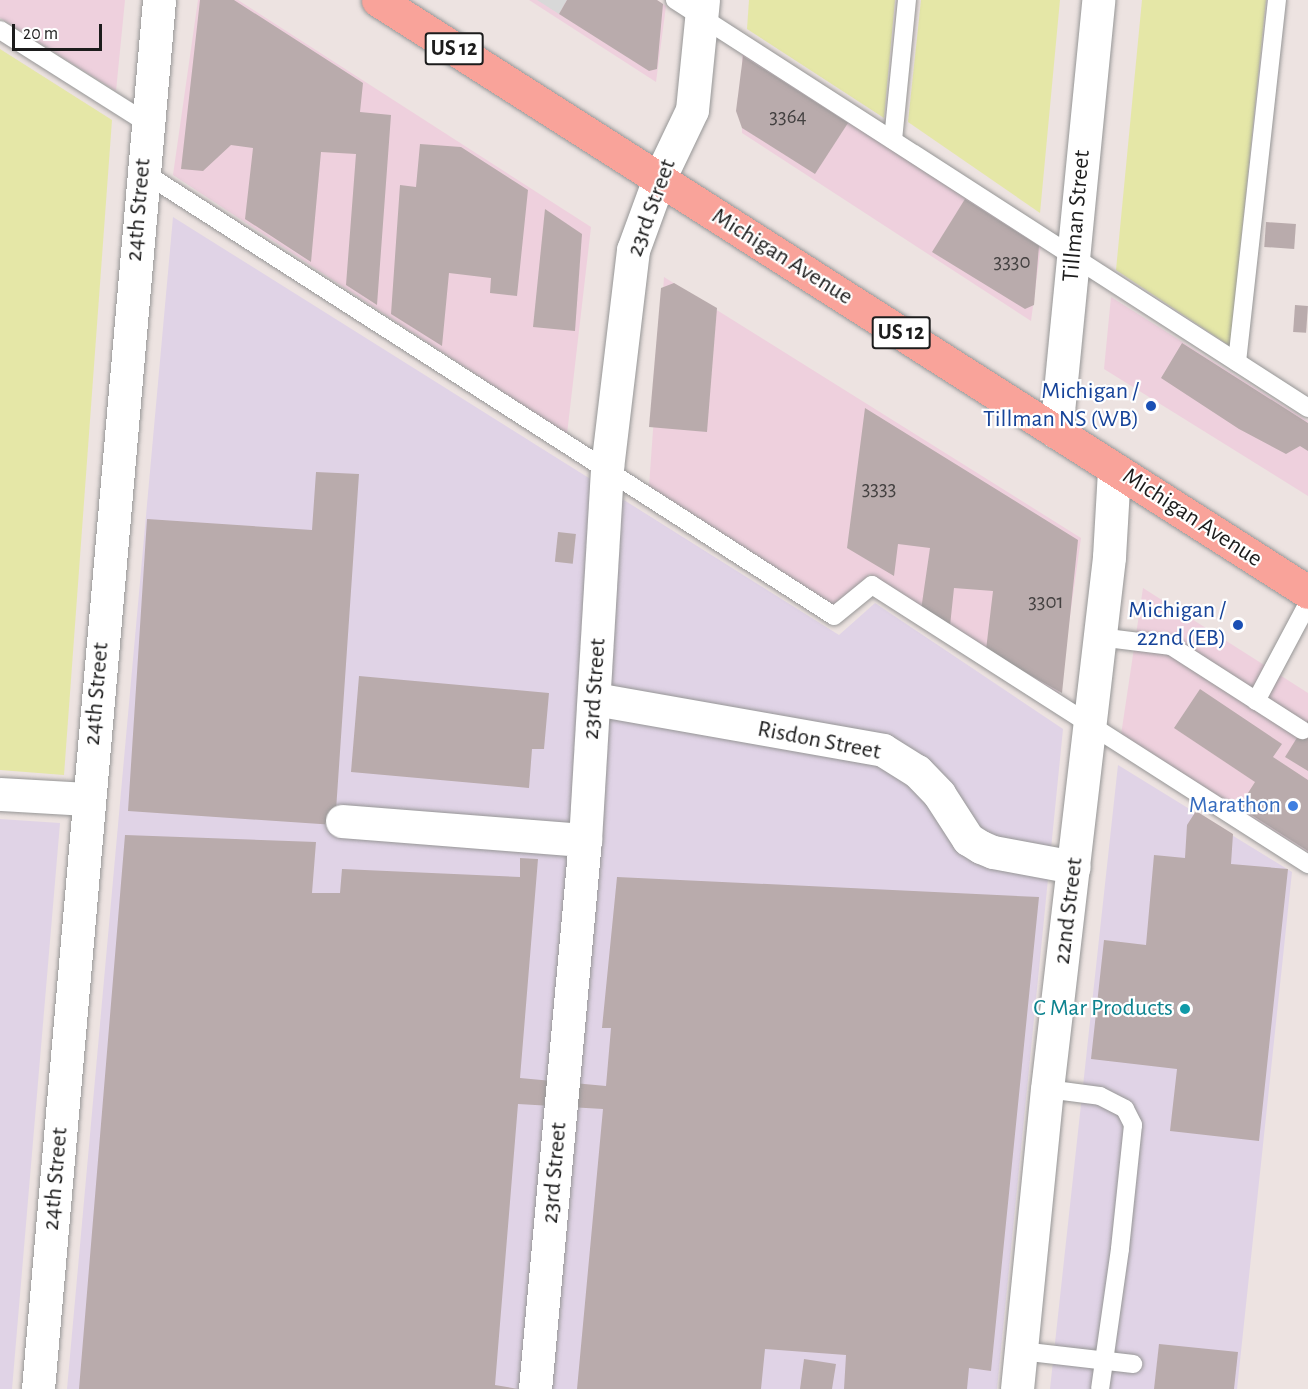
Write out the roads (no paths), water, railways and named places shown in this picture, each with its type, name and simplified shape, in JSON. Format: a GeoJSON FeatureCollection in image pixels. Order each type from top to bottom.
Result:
{"type":"FeatureCollection","features":[{"type":"Feature","properties":{"kind":"main road","name":"Michigan Avenue"},"geometry":{"type":"LineString","coordinates":[[378,0],[1308,592]]}},
{"type":"Feature","properties":{"kind":"street","name":"24th Street"},"geometry":{"type":"LineString","coordinates":[[38,1389],[159,0]]}},
{"type":"Feature","properties":{"kind":"street","name":"Tillman Street"},"geometry":{"type":"LineString","coordinates":[[1056,432],[1098,0]]}},
{"type":"Feature","properties":{"kind":"street","name":"23rd Street"},"geometry":{"type":"LineString","coordinates":[[535,1389],[585,840],[607,468],[633,249],[659,179],[692,110],[693,5]]}},
{"type":"Feature","properties":{"kind":"street","name":"22nd Street"},"geometry":{"type":"LineString","coordinates":[[1017,1389],[1047,1089],[1109,557],[1114,469]]}},
{"type":"Feature","properties":{"kind":"street","name":"Risdon Street"},"geometry":{"type":"LineString","coordinates":[[595,699],[883,750],[917,771],[939,794],[968,839],[981,847],[993,852],[1074,867]]}},
{"type":"Feature","properties":{"kind":"street"},"geometry":{"type":"LineString","coordinates":[[0,794],[88,799]]}},
{"type":"Feature","properties":{"kind":"street"},"geometry":{"type":"LineString","coordinates":[[342,821],[585,840]]}},
{"type":"Feature","properties":{"kind":"lane"},"geometry":{"type":"LineString","coordinates":[[893,140],[908,0]]}},
{"type":"Feature","properties":{"kind":"lane"},"geometry":{"type":"LineString","coordinates":[[1237,362],[1277,0]]}},
{"type":"Feature","properties":{"kind":"lane"},"geometry":{"type":"LineString","coordinates":[[693,5],[893,140],[1308,408]]}},
{"type":"Feature","properties":{"kind":"lane"},"geometry":{"type":"LineString","coordinates":[[0,30],[147,123]]}},
{"type":"Feature","properties":{"kind":"lane"},"geometry":{"type":"LineString","coordinates":[[143,172],[607,468],[834,616],[872,585],[1308,864]]}},
{"type":"Feature","properties":{"kind":"lane"},"geometry":{"type":"LineString","coordinates":[[1257,701],[1308,603]]}},
{"type":"Feature","properties":{"kind":"lane"},"geometry":{"type":"LineString","coordinates":[[1099,637],[1171,646],[1302,730]]}},
{"type":"Feature","properties":{"kind":"lane"},"geometry":{"type":"LineString","coordinates":[[1047,1089],[1100,1096],[1125,1109],[1133,1125],[1120,1250],[1100,1389]]}},
{"type":"Feature","properties":{"kind":"lane"},"geometry":{"type":"LineString","coordinates":[[1021,1351],[1133,1364]]}},
{"type":"Feature","properties":{"kind":"place","name":"Michigan / Tillman NS (WB)"},"geometry":{"type":"Point","coordinates":[1151,406]}},
{"type":"Feature","properties":{"kind":"place","name":"Michigan / 22nd (EB)"},"geometry":{"type":"Point","coordinates":[1238,625]}},
{"type":"Feature","properties":{"kind":"place","name":"Marathon"},"geometry":{"type":"Point","coordinates":[1293,806]}},
{"type":"Feature","properties":{"kind":"place","name":"C Mar Products"},"geometry":{"type":"Point","coordinates":[1185,1009]}}]}
